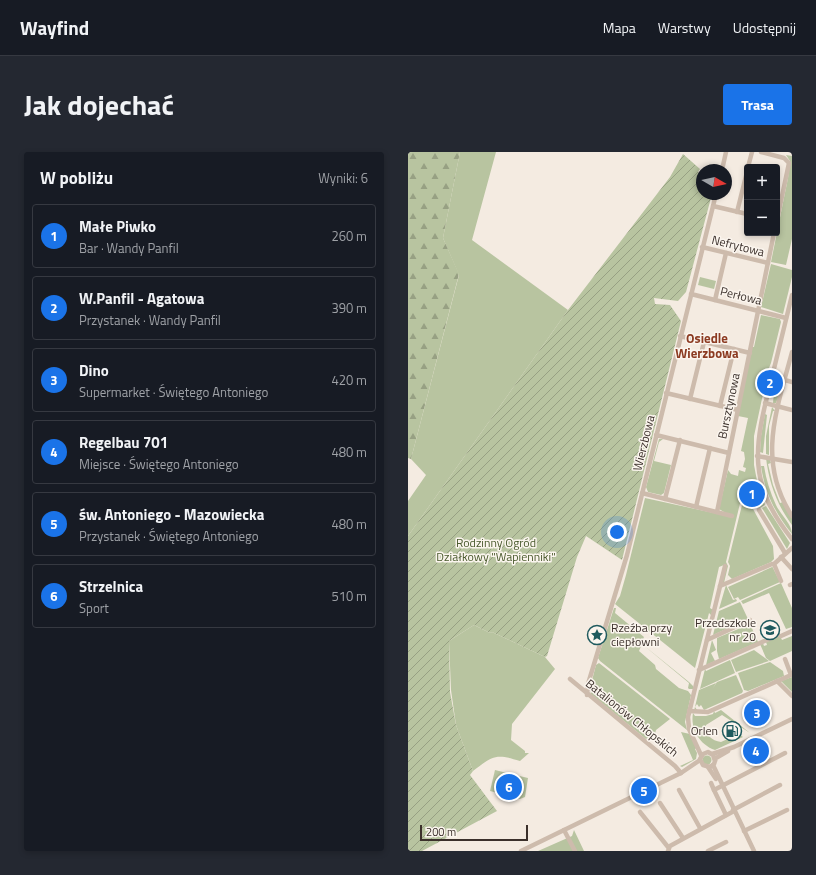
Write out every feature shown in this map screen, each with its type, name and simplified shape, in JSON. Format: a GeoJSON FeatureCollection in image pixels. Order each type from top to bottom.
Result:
{"type":"FeatureCollection","features":[{"type":"Feature","properties":{"kind":"street"},"geometry":{"type":"LineString","coordinates":[[723,164],[726,152]]}},
{"type":"Feature","properties":{"kind":"street"},"geometry":{"type":"LineString","coordinates":[[749,164],[752,152]]}},
{"type":"Feature","properties":{"kind":"street"},"geometry":{"type":"LineString","coordinates":[[761,152],[786,158],[789,163],[780,206]]}},
{"type":"Feature","properties":{"kind":"street"},"geometry":{"type":"LineString","coordinates":[[737,212],[744,184]]}},
{"type":"Feature","properties":{"kind":"street","name":"Wierzbowa"},"geometry":{"type":"LineString","coordinates":[[587,695],[588,684],[627,555],[714,200]]}},
{"type":"Feature","properties":{"kind":"street"},"geometry":{"type":"LineString","coordinates":[[713,206],[744,213]]}},
{"type":"Feature","properties":{"kind":"street","name":"Bursztynowa"},"geometry":{"type":"LineString","coordinates":[[717,512],[773,236]]}},
{"type":"Feature","properties":{"kind":"street","name":"Nefrytowa"},"geometry":{"type":"LineString","coordinates":[[702,247],[768,263]]}},
{"type":"Feature","properties":{"kind":"street"},"geometry":{"type":"LineString","coordinates":[[715,300],[726,253]]}},
{"type":"Feature","properties":{"kind":"street","name":"Perłowa"},"geometry":{"type":"LineString","coordinates":[[691,294],[786,318]]}},
{"type":"Feature","properties":{"kind":"street"},"geometry":{"type":"LineString","coordinates":[[792,295],[759,428],[757,456],[759,476],[765,496],[774,515],[792,539]]}},
{"type":"Feature","properties":{"kind":"street"},"geometry":{"type":"LineString","coordinates":[[680,336],[750,353]]}},
{"type":"Feature","properties":{"kind":"street"},"geometry":{"type":"LineString","coordinates":[[690,399],[704,342]]}},
{"type":"Feature","properties":{"kind":"street"},"geometry":{"type":"LineString","coordinates":[[720,406],[734,349]]}},
{"type":"Feature","properties":{"kind":"street"},"geometry":{"type":"LineString","coordinates":[[792,352],[772,433],[772,457],[776,482],[792,516]]}},
{"type":"Feature","properties":{"kind":"street"},"geometry":{"type":"LineString","coordinates":[[785,380],[792,382]]}},
{"type":"Feature","properties":{"kind":"street"},"geometry":{"type":"LineString","coordinates":[[666,393],[738,410]]}},
{"type":"Feature","properties":{"kind":"street"},"geometry":{"type":"LineString","coordinates":[[765,403],[792,410]]}},
{"type":"Feature","properties":{"kind":"street"},"geometry":{"type":"LineString","coordinates":[[656,435],[729,452]]}},
{"type":"Feature","properties":{"kind":"street"},"geometry":{"type":"LineString","coordinates":[[665,499],[680,440]]}},
{"type":"Feature","properties":{"kind":"street"},"geometry":{"type":"LineString","coordinates":[[696,507],[710,448]]}},
{"type":"Feature","properties":{"kind":"street"},"geometry":{"type":"LineString","coordinates":[[757,456],[772,457],[792,462]]}},
{"type":"Feature","properties":{"kind":"street"},"geometry":{"type":"LineString","coordinates":[[642,493],[732,516]]}},
{"type":"Feature","properties":{"kind":"street"},"geometry":{"type":"LineString","coordinates":[[759,510],[785,553]]}},
{"type":"Feature","properties":{"kind":"street"},"geometry":{"type":"LineString","coordinates":[[781,581],[774,564],[792,548]]}},
{"type":"Feature","properties":{"kind":"street"},"geometry":{"type":"LineString","coordinates":[[781,557],[792,569]]}},
{"type":"Feature","properties":{"kind":"street"},"geometry":{"type":"LineString","coordinates":[[720,586],[772,564]]}},
{"type":"Feature","properties":{"kind":"street"},"geometry":{"type":"LineString","coordinates":[[703,765],[702,756],[688,726],[689,712],[725,566]]}},
{"type":"Feature","properties":{"kind":"street"},"geometry":{"type":"LineString","coordinates":[[707,640],[750,620]]}},
{"type":"Feature","properties":{"kind":"street"},"geometry":{"type":"LineString","coordinates":[[699,670],[792,631]]}},
{"type":"Feature","properties":{"kind":"street"},"geometry":{"type":"LineString","coordinates":[[689,712],[708,712],[791,675],[784,659]]}},
{"type":"Feature","properties":{"kind":"street","name":"Batalionów Chłopskich"},"geometry":{"type":"LineString","coordinates":[[570,679],[587,695],[682,772]]}},
{"type":"Feature","properties":{"kind":"street"},"geometry":{"type":"LineString","coordinates":[[777,681],[792,696]]}},
{"type":"Feature","properties":{"kind":"street"},"geometry":{"type":"LineString","coordinates":[[682,772],[702,756],[734,747],[792,719]]}},
{"type":"Feature","properties":{"kind":"street"},"geometry":{"type":"LineString","coordinates":[[521,851],[682,772],[703,765],[712,764],[734,747]]}},
{"type":"Feature","properties":{"kind":"street"},"geometry":{"type":"LineString","coordinates":[[714,790],[785,753]]}},
{"type":"Feature","properties":{"kind":"street"},"geometry":{"type":"LineString","coordinates":[[712,754],[712,764],[754,851]]}},
{"type":"Feature","properties":{"kind":"street"},"geometry":{"type":"LineString","coordinates":[[711,783],[726,815]]}},
{"type":"Feature","properties":{"kind":"street"},"geometry":{"type":"LineString","coordinates":[[640,812],[668,849],[700,828],[780,785]]}},
{"type":"Feature","properties":{"kind":"street"},"geometry":{"type":"LineString","coordinates":[[678,790],[700,828]]}},
{"type":"Feature","properties":{"kind":"street"},"geometry":{"type":"LineString","coordinates":[[660,803],[683,838]]}},
{"type":"Feature","properties":{"kind":"street"},"geometry":{"type":"LineString","coordinates":[[744,831],[786,810]]}},
{"type":"Feature","properties":{"kind":"street"},"geometry":{"type":"LineString","coordinates":[[565,829],[575,851]]}},
{"type":"Feature","properties":{"kind":"street"},"geometry":{"type":"LineString","coordinates":[[708,851],[726,842]]}},
{"type":"Feature","properties":{"kind":"green space"},"geometry":{"type":"Polygon","coordinates":[[[408,152],[460,152],[443,238],[459,274],[411,459],[408,458],[408,152]]]}},
{"type":"Feature","properties":{"kind":"green space"},"geometry":{"type":"Polygon","coordinates":[[[460,152],[496,152],[472,240],[568,310],[408,536],[408,501],[426,475],[411,459],[459,275],[443,238],[460,152]]]}},
{"type":"Feature","properties":{"kind":"green space","name":"Rodzinny Ogród Działkowy \"Wapienniki\""},"geometry":{"type":"Polygon","coordinates":[[[683,154],[696,165],[696,200],[710,200],[686,292],[678,301],[654,298],[655,304],[670,305],[681,321],[622,560],[586,536],[577,557],[547,656],[545,657],[474,625],[449,641],[450,692],[456,725],[473,771],[470,775],[497,811],[422,851],[408,851],[408,536],[568,310],[670,177],[683,154]]]}},
{"type":"Feature","properties":{"kind":"green space"},"geometry":{"type":"Polygon","coordinates":[[[786,155],[792,156],[792,239],[786,265],[771,262],[776,236],[780,236],[780,218],[790,161],[786,155]]]}},
{"type":"Feature","properties":{"kind":"green space"},"geometry":{"type":"Polygon","coordinates":[[[771,264],[792,270],[792,277],[783,314],[761,307],[771,264]]]}},
{"type":"Feature","properties":{"kind":"green space"},"geometry":{"type":"Polygon","coordinates":[[[700,277],[716,281],[714,289],[698,285],[700,277]]]}},
{"type":"Feature","properties":{"kind":"green space"},"geometry":{"type":"Polygon","coordinates":[[[761,315],[780,319],[781,322],[771,363],[763,383],[763,394],[754,436],[754,465],[758,486],[742,495],[726,562],[728,566],[724,583],[722,583],[724,565],[719,567],[710,608],[713,610],[711,615],[709,613],[695,668],[615,604],[620,596],[626,575],[645,498],[732,517],[719,509],[728,470],[731,474],[738,476],[739,470],[745,472],[746,468],[743,467],[745,459],[744,452],[741,451],[748,418],[738,416],[752,347],[754,347],[761,315]]]}},
{"type":"Feature","properties":{"kind":"green space"},"geometry":{"type":"Polygon","coordinates":[[[778,385],[782,386],[776,403],[773,403],[774,392],[778,385]]]}},
{"type":"Feature","properties":{"kind":"green space"},"geometry":{"type":"Polygon","coordinates":[[[772,407],[775,411],[773,411],[769,426],[769,455],[766,454],[766,436],[772,407]]]}},
{"type":"Feature","properties":{"kind":"green space"},"geometry":{"type":"Polygon","coordinates":[[[765,414],[767,415],[763,453],[760,452],[765,414]]]}},
{"type":"Feature","properties":{"kind":"green space"},"geometry":{"type":"Polygon","coordinates":[[[659,439],[663,439],[659,442],[654,461],[671,465],[664,493],[661,495],[648,492],[646,487],[659,439]]]}},
{"type":"Feature","properties":{"kind":"green space"},"geometry":{"type":"Polygon","coordinates":[[[766,458],[770,460],[771,463],[768,464],[773,485],[780,503],[783,502],[792,518],[792,525],[782,510],[774,493],[766,458]]]}},
{"type":"Feature","properties":{"kind":"green space"},"geometry":{"type":"Polygon","coordinates":[[[761,466],[764,466],[768,486],[778,508],[790,527],[792,534],[776,510],[768,494],[761,466]]]}},
{"type":"Feature","properties":{"kind":"green space"},"geometry":{"type":"Polygon","coordinates":[[[759,488],[765,505],[760,508],[742,504],[744,496],[759,488]]]}},
{"type":"Feature","properties":{"kind":"green space"},"geometry":{"type":"Polygon","coordinates":[[[742,505],[752,507],[773,546],[774,559],[771,562],[732,579],[728,575],[726,583],[730,566],[728,562],[742,505]]]}},
{"type":"Feature","properties":{"kind":"green space"},"geometry":{"type":"Polygon","coordinates":[[[766,506],[790,543],[787,549],[762,508],[766,506]]]}},
{"type":"Feature","properties":{"kind":"green space"},"geometry":{"type":"Polygon","coordinates":[[[772,566],[780,582],[740,600],[738,597],[734,599],[728,587],[772,566]]]}},
{"type":"Feature","properties":{"kind":"green space"},"geometry":{"type":"Polygon","coordinates":[[[781,583],[792,608],[792,627],[786,629],[769,593],[743,604],[741,601],[781,583]]]}},
{"type":"Feature","properties":{"kind":"green space"},"geometry":{"type":"Polygon","coordinates":[[[726,585],[733,600],[736,599],[737,601],[719,609],[726,585]]]}},
{"type":"Feature","properties":{"kind":"green space"},"geometry":{"type":"Polygon","coordinates":[[[740,602],[748,619],[713,635],[719,611],[740,602]]]}},
{"type":"Feature","properties":{"kind":"green space"},"geometry":{"type":"Polygon","coordinates":[[[614,608],[616,608],[615,613],[644,637],[639,651],[655,665],[656,669],[679,688],[688,691],[691,695],[685,722],[687,730],[598,658],[614,608]]]}},
{"type":"Feature","properties":{"kind":"green space"},"geometry":{"type":"Polygon","coordinates":[[[750,624],[758,642],[719,659],[717,651],[717,638],[750,624]]]}},
{"type":"Feature","properties":{"kind":"green space"},"geometry":{"type":"Polygon","coordinates":[[[474,625],[545,657],[555,669],[512,724],[511,740],[525,751],[525,753],[529,753],[520,761],[505,757],[495,757],[473,771],[456,725],[451,690],[449,641],[474,625]]]}},
{"type":"Feature","properties":{"kind":"green space"},"geometry":{"type":"Polygon","coordinates":[[[780,636],[782,640],[792,636],[792,651],[770,661],[766,658],[760,644],[763,643],[764,646],[767,645],[766,642],[780,636]]]}},
{"type":"Feature","properties":{"kind":"green space"},"geometry":{"type":"Polygon","coordinates":[[[712,640],[716,650],[711,653],[715,661],[706,665],[712,640]]]}},
{"type":"Feature","properties":{"kind":"green space"},"geometry":{"type":"Polygon","coordinates":[[[642,644],[689,682],[693,686],[693,689],[689,689],[689,683],[642,644]]]}},
{"type":"Feature","properties":{"kind":"green space"},"geometry":{"type":"Polygon","coordinates":[[[754,650],[769,661],[736,672],[731,660],[754,650]]]}},
{"type":"Feature","properties":{"kind":"green space"},"geometry":{"type":"Polygon","coordinates":[[[730,660],[735,673],[700,689],[705,669],[706,671],[730,660]]]}},
{"type":"Feature","properties":{"kind":"green space"},"geometry":{"type":"Polygon","coordinates":[[[770,662],[783,671],[784,676],[748,691],[744,690],[738,673],[770,662]]]}},
{"type":"Feature","properties":{"kind":"green space"},"geometry":{"type":"Polygon","coordinates":[[[599,663],[670,719],[656,730],[655,734],[653,733],[646,739],[591,694],[590,688],[596,665],[599,663]]]}},
{"type":"Feature","properties":{"kind":"green space"},"geometry":{"type":"Polygon","coordinates":[[[736,675],[743,691],[742,693],[704,710],[701,705],[699,707],[697,704],[695,707],[697,710],[701,710],[694,711],[699,690],[716,683],[713,688],[717,682],[736,675]]]}},
{"type":"Feature","properties":{"kind":"green space"},"geometry":{"type":"Polygon","coordinates":[[[792,677],[792,692],[781,681],[792,677]]]}},
{"type":"Feature","properties":{"kind":"green space"},"geometry":{"type":"Polygon","coordinates":[[[721,710],[750,733],[722,715],[706,725],[707,734],[715,740],[721,742],[732,737],[734,738],[739,736],[739,734],[743,737],[715,750],[710,748],[697,736],[692,719],[693,713],[695,716],[706,716],[713,714],[714,711],[715,713],[721,710]]]}},
{"type":"Feature","properties":{"kind":"green space"},"geometry":{"type":"Polygon","coordinates":[[[681,732],[690,734],[697,748],[695,749],[697,753],[696,759],[682,767],[680,766],[693,760],[681,732]]]}},
{"type":"Feature","properties":{"kind":"green space"},"geometry":{"type":"Polygon","coordinates":[[[707,755],[712,760],[707,765],[702,760],[707,755]]]}},
{"type":"Feature","properties":{"kind":"green space"},"geometry":{"type":"Polygon","coordinates":[[[495,770],[528,778],[525,797],[520,799],[490,791],[495,770]]]}},
{"type":"Feature","properties":{"kind":"green space"},"geometry":{"type":"Polygon","coordinates":[[[574,830],[584,851],[538,851],[572,836],[574,830]]]}},
{"type":"Feature","properties":{"kind":"place","name":"W.Panfil - Agatowa"},"geometry":{"type":"Point","coordinates":[770,383]}},
{"type":"Feature","properties":{"kind":"place","name":"Małe Piwko"},"geometry":{"type":"Point","coordinates":[752,494]}},
{"type":"Feature","properties":{"kind":"place","name":"Przedszkole nr 20"},"geometry":{"type":"Point","coordinates":[770,630]}},
{"type":"Feature","properties":{"kind":"place","name":"Rzeźba przy ciepłowni"},"geometry":{"type":"Point","coordinates":[597,635]}},
{"type":"Feature","properties":{"kind":"place","name":"Dino"},"geometry":{"type":"Point","coordinates":[757,713]}},
{"type":"Feature","properties":{"kind":"place","name":"Orlen"},"geometry":{"type":"Point","coordinates":[732,731]}},
{"type":"Feature","properties":{"kind":"place","name":"Regelbau 701"},"geometry":{"type":"Point","coordinates":[756,751]}},
{"type":"Feature","properties":{"kind":"place","name":"Strzelnica"},"geometry":{"type":"Point","coordinates":[509,787]}},
{"type":"Feature","properties":{"kind":"place","name":"św. Antoniego - Mazowiecka"},"geometry":{"type":"Point","coordinates":[644,791]}},
{"type":"Feature","properties":{"kind":"district","name":"Osiedle Wierzbowa"},"geometry":{"type":"Point","coordinates":[707,346]}}]}
